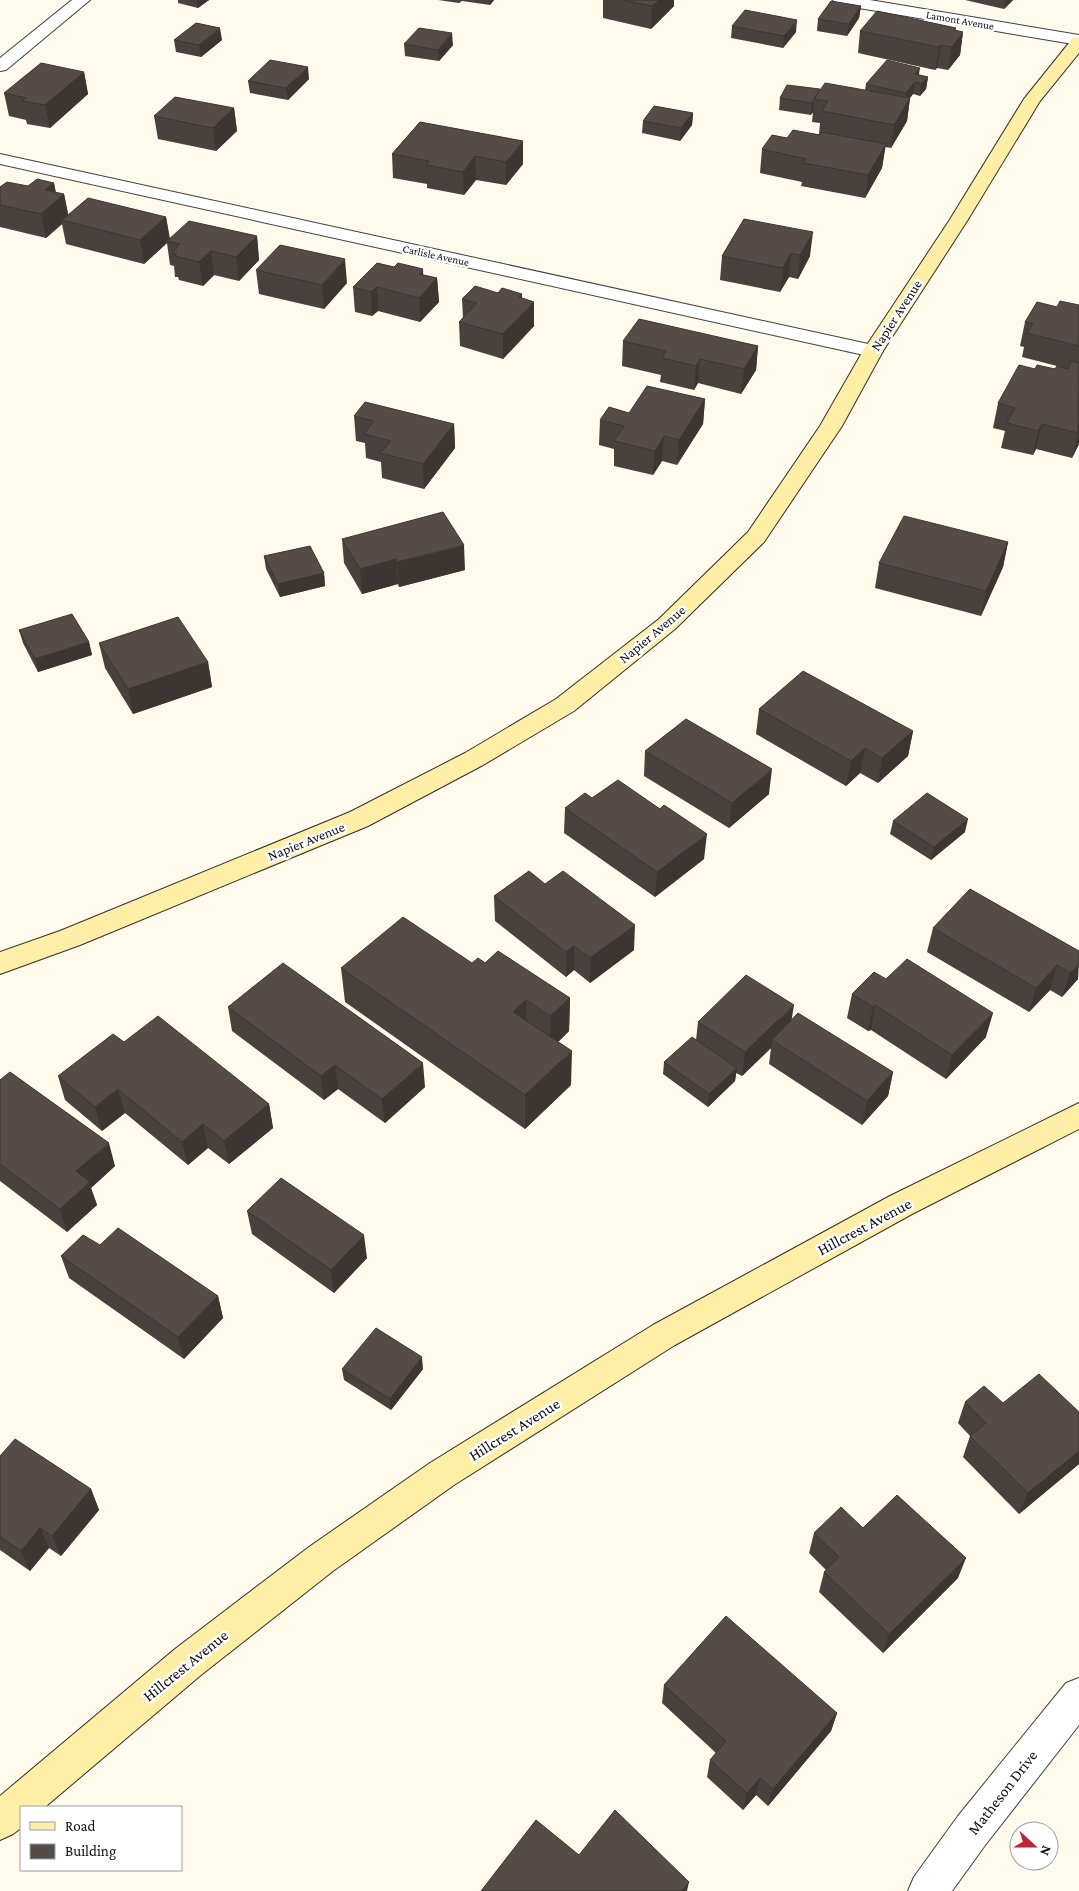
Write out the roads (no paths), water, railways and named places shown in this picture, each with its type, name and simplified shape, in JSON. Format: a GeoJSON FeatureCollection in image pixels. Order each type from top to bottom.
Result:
{"type":"FeatureCollection","features":[{"type":"Feature","properties":{"kind":"street"},"geometry":{"type":"LineString","coordinates":[[0,66],[82,0]]}},
{"type":"Feature","properties":{"kind":"street","name":"Lamont Avenue"},"geometry":{"type":"LineString","coordinates":[[841,0],[1079,41]]}},
{"type":"Feature","properties":{"kind":"street","name":"Napier Avenue"},"geometry":{"type":"LineString","coordinates":[[0,963],[70,938],[359,819],[474,758],[565,705],[667,624],[756,537],[831,426],[872,351],[958,221],[1033,99],[1079,41]]}},
{"type":"Feature","properties":{"kind":"street","name":"Carlisle Avenue"},"geometry":{"type":"LineString","coordinates":[[0,158],[872,351]]}},
{"type":"Feature","properties":{"kind":"street","name":"Hillcrest Avenue"},"geometry":{"type":"LineString","coordinates":[[0,1822],[188,1662],[321,1559],[442,1474],[664,1334],[901,1205],[1079,1115]]}},
{"type":"Feature","properties":{"kind":"street","name":"Matheson Drive"},"geometry":{"type":"LineString","coordinates":[[928,1891],[972,1830],[1079,1696]]}}]}
